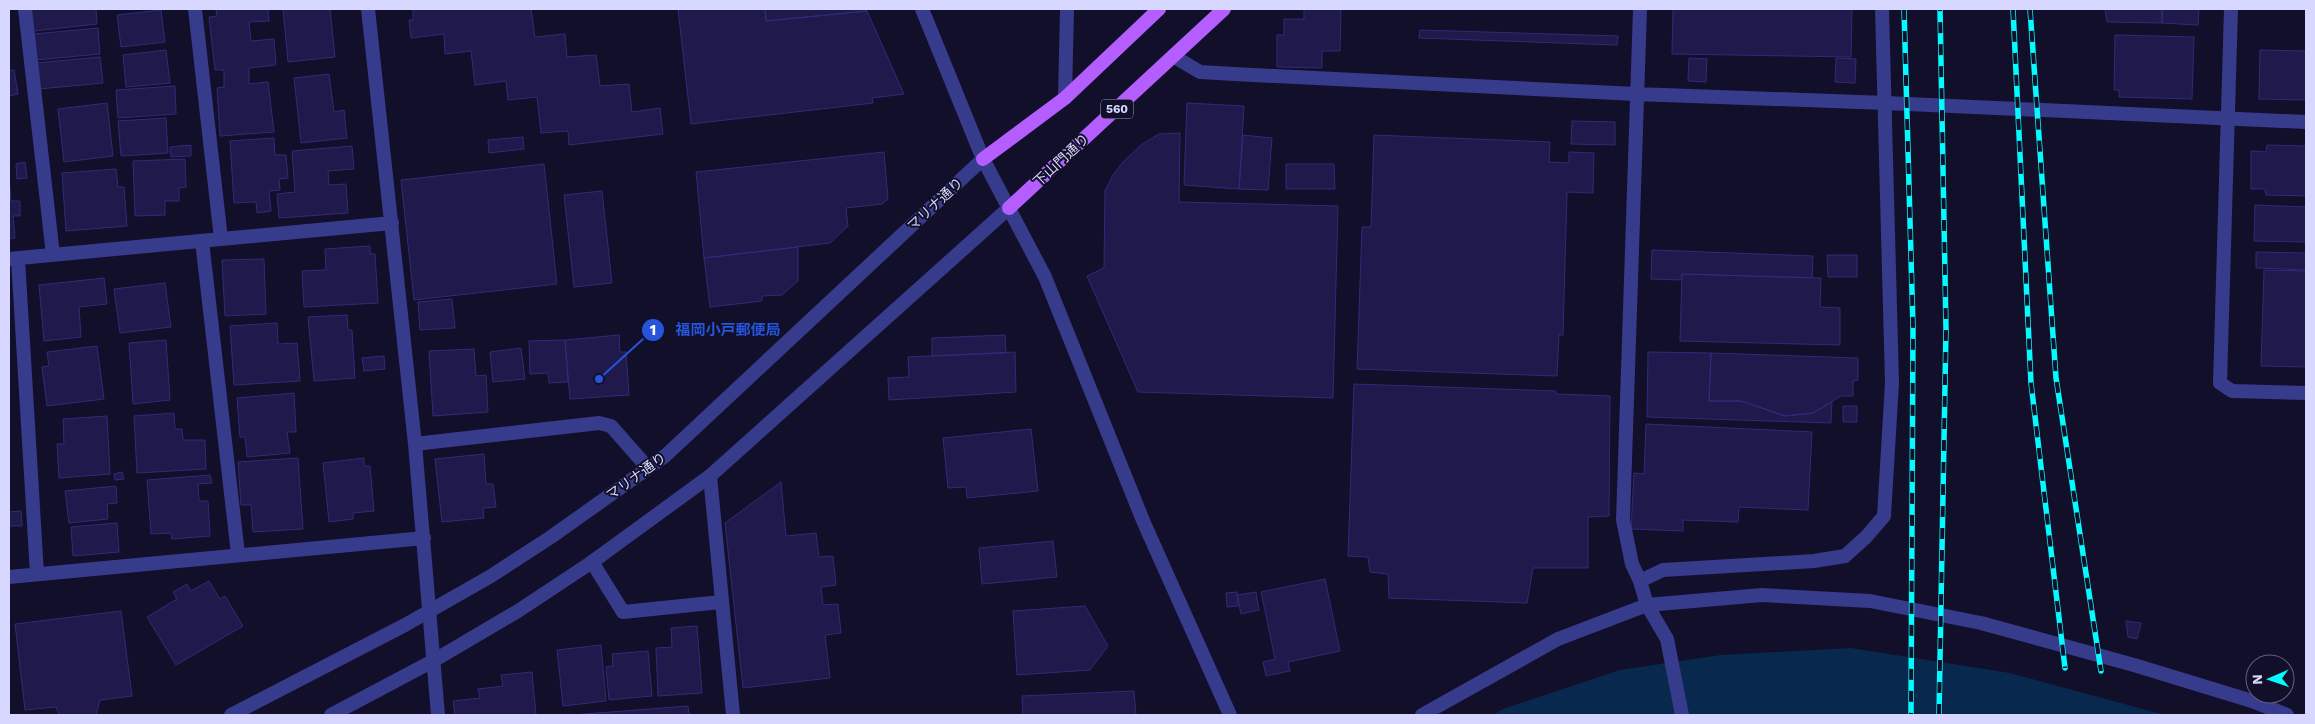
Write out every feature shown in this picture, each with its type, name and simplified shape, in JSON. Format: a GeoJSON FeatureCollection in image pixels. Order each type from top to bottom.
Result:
{"type":"FeatureCollection","features":[{"type":"Feature","properties":{"kind":"main road"},"geometry":{"type":"LineString","coordinates":[[983,160],[1065,98],[1159,9]]}},
{"type":"Feature","properties":{"kind":"main road","name":"下山門通り"},"geometry":{"type":"LineString","coordinates":[[1009,208],[1224,9]]}},
{"type":"Feature","properties":{"kind":"street"},"geometry":{"type":"LineString","coordinates":[[26,9],[53,255]]}},
{"type":"Feature","properties":{"kind":"street"},"geometry":{"type":"LineString","coordinates":[[195,9],[221,239]]}},
{"type":"Feature","properties":{"kind":"street"},"geometry":{"type":"LineString","coordinates":[[368,9],[415,444],[438,715]]}},
{"type":"Feature","properties":{"kind":"street"},"geometry":{"type":"LineString","coordinates":[[922,9],[983,160],[1045,277],[1144,523],[1230,715]]}},
{"type":"Feature","properties":{"kind":"street"},"geometry":{"type":"LineString","coordinates":[[1065,98],[1067,9]]}},
{"type":"Feature","properties":{"kind":"street"},"geometry":{"type":"LineString","coordinates":[[1640,9],[1623,520],[1632,564],[1640,581],[1647,605],[1667,640],[1682,715]]}},
{"type":"Feature","properties":{"kind":"street"},"geometry":{"type":"LineString","coordinates":[[1640,581],[1663,570],[1814,560],[1845,556],[1866,537],[1884,516],[1892,384],[1886,102],[1882,9]]}},
{"type":"Feature","properties":{"kind":"street"},"geometry":{"type":"LineString","coordinates":[[2231,9],[2226,120],[2220,383],[2232,391],[2306,393]]}},
{"type":"Feature","properties":{"kind":"street"},"geometry":{"type":"LineString","coordinates":[[1173,56],[1200,72],[1636,94],[1886,102],[2226,120],[2306,122]]}},
{"type":"Feature","properties":{"kind":"street","name":"マリナ通り"},"geometry":{"type":"LineString","coordinates":[[231,715],[430,611],[491,576],[550,538],[648,468],[664,456],[983,160]]}},
{"type":"Feature","properties":{"kind":"street"},"geometry":{"type":"LineString","coordinates":[[331,715],[433,661],[518,612],[592,562],[710,476],[1009,208]]}},
{"type":"Feature","properties":{"kind":"street"},"geometry":{"type":"LineString","coordinates":[[37,574],[13,259],[392,223]]}},
{"type":"Feature","properties":{"kind":"street"},"geometry":{"type":"LineString","coordinates":[[202,241],[238,554]]}},
{"type":"Feature","properties":{"kind":"street"},"geometry":{"type":"LineString","coordinates":[[415,444],[599,423],[611,426],[648,468]]}},
{"type":"Feature","properties":{"kind":"street"},"geometry":{"type":"LineString","coordinates":[[710,476],[733,715]]}},
{"type":"Feature","properties":{"kind":"street"},"geometry":{"type":"LineString","coordinates":[[9,577],[424,538]]}},
{"type":"Feature","properties":{"kind":"street"},"geometry":{"type":"LineString","coordinates":[[592,562],[623,612],[721,602]]}},
{"type":"Feature","properties":{"kind":"street"},"geometry":{"type":"LineString","coordinates":[[1422,715],[1558,639],[1647,605],[1762,595],[1870,601],[1981,623],[2134,664],[2252,701],[2287,715]]}},
{"type":"Feature","properties":{"kind":"water"},"geometry":{"type":"Polygon","coordinates":[[[1851,648],[2010,673],[2165,715],[1493,715],[1503,709],[1620,670],[1721,655],[1851,648]]]}},
{"type":"Feature","properties":{"kind":"building"},"geometry":{"type":"Polygon","coordinates":[[[31,9],[96,9],[97,24],[34,31],[31,9]]]}},
{"type":"Feature","properties":{"kind":"building"},"geometry":{"type":"Polygon","coordinates":[[[216,9],[268,9],[269,21],[249,22],[251,41],[274,39],[276,65],[249,68],[249,84],[268,82],[274,132],[220,136],[217,88],[224,87],[224,70],[215,70],[209,17],[217,16],[216,9]]]}},
{"type":"Feature","properties":{"kind":"building"},"geometry":{"type":"Polygon","coordinates":[[[283,9],[330,9],[335,57],[288,62],[283,9]]]}},
{"type":"Feature","properties":{"kind":"building"},"geometry":{"type":"Polygon","coordinates":[[[413,9],[531,9],[535,37],[565,34],[567,57],[596,55],[600,86],[629,84],[632,112],[660,108],[663,134],[569,145],[568,131],[541,133],[537,97],[508,100],[506,81],[475,85],[471,51],[445,54],[444,34],[411,38],[409,20],[413,20],[413,9]]]}},
{"type":"Feature","properties":{"kind":"building"},"geometry":{"type":"Polygon","coordinates":[[[678,9],[765,9],[766,21],[867,11],[904,94],[872,98],[873,103],[691,124],[678,9]]]}},
{"type":"Feature","properties":{"kind":"building"},"geometry":{"type":"Polygon","coordinates":[[[765,9],[866,9],[867,11],[766,21],[765,9]]]}},
{"type":"Feature","properties":{"kind":"building"},"geometry":{"type":"Polygon","coordinates":[[[1304,9],[1341,9],[1340,51],[1322,51],[1322,68],[1277,67],[1277,35],[1284,35],[1284,19],[1304,19],[1304,9]]]}},
{"type":"Feature","properties":{"kind":"building"},"geometry":{"type":"Polygon","coordinates":[[[1673,9],[1852,9],[1851,57],[1672,54],[1673,9]]]}},
{"type":"Feature","properties":{"kind":"building"},"geometry":{"type":"Polygon","coordinates":[[[2105,9],[2162,9],[2162,23],[2107,22],[2105,9]]]}},
{"type":"Feature","properties":{"kind":"building"},"geometry":{"type":"Polygon","coordinates":[[[2162,9],[2199,9],[2198,25],[2162,23],[2162,9]]]}},
{"type":"Feature","properties":{"kind":"building"},"geometry":{"type":"Polygon","coordinates":[[[161,10],[165,42],[121,47],[117,15],[161,10]]]}},
{"type":"Feature","properties":{"kind":"building"},"geometry":{"type":"Polygon","coordinates":[[[98,28],[100,54],[36,60],[34,34],[98,28]]]}},
{"type":"Feature","properties":{"kind":"building"},"geometry":{"type":"Polygon","coordinates":[[[1420,30],[1618,36],[1617,45],[1419,38],[1420,30]]]}},
{"type":"Feature","properties":{"kind":"building"},"geometry":{"type":"Polygon","coordinates":[[[2115,35],[2194,37],[2192,99],[2119,97],[2119,90],[2114,90],[2115,35]]]}},
{"type":"Feature","properties":{"kind":"building"},"geometry":{"type":"Polygon","coordinates":[[[166,50],[170,83],[126,87],[123,55],[166,50]]]}},
{"type":"Feature","properties":{"kind":"building"},"geometry":{"type":"Polygon","coordinates":[[[2260,50],[2306,51],[2306,100],[2259,99],[2260,50]]]}},
{"type":"Feature","properties":{"kind":"building"},"geometry":{"type":"Polygon","coordinates":[[[100,57],[103,83],[39,89],[36,63],[100,57]]]}},
{"type":"Feature","properties":{"kind":"building"},"geometry":{"type":"Polygon","coordinates":[[[1689,58],[1707,59],[1706,82],[1688,81],[1689,58]]]}},
{"type":"Feature","properties":{"kind":"building"},"geometry":{"type":"Polygon","coordinates":[[[1836,58],[1856,59],[1855,83],[1835,82],[1836,58]]]}},
{"type":"Feature","properties":{"kind":"building"},"geometry":{"type":"Polygon","coordinates":[[[9,70],[14,70],[18,94],[9,96],[9,70]]]}},
{"type":"Feature","properties":{"kind":"building"},"geometry":{"type":"Polygon","coordinates":[[[329,74],[334,112],[344,110],[347,138],[301,143],[294,78],[329,74]]]}},
{"type":"Feature","properties":{"kind":"building"},"geometry":{"type":"Polygon","coordinates":[[[175,86],[176,114],[118,118],[116,90],[175,86]]]}},
{"type":"Feature","properties":{"kind":"building"},"geometry":{"type":"Polygon","coordinates":[[[107,103],[113,156],[64,162],[58,109],[107,103]]]}},
{"type":"Feature","properties":{"kind":"building"},"geometry":{"type":"Polygon","coordinates":[[[1187,103],[1244,106],[1239,189],[1184,185],[1187,103]]]}},
{"type":"Feature","properties":{"kind":"building"},"geometry":{"type":"Polygon","coordinates":[[[166,118],[168,153],[121,156],[118,121],[166,118]]]}},
{"type":"Feature","properties":{"kind":"building"},"geometry":{"type":"Polygon","coordinates":[[[1572,121],[1615,122],[1615,145],[1571,144],[1572,121]]]}},
{"type":"Feature","properties":{"kind":"building"},"geometry":{"type":"Polygon","coordinates":[[[1180,133],[1179,202],[1338,206],[1333,398],[1138,392],[1087,276],[1104,268],[1105,191],[1113,175],[1123,162],[1141,145],[1159,134],[1180,133]]]}},
{"type":"Feature","properties":{"kind":"building"},"geometry":{"type":"Polygon","coordinates":[[[1243,135],[1272,138],[1268,190],[1239,189],[1243,135]]]}},
{"type":"Feature","properties":{"kind":"building"},"geometry":{"type":"Polygon","coordinates":[[[1374,135],[1550,142],[1549,162],[1569,163],[1569,152],[1594,153],[1593,193],[1567,192],[1563,335],[1559,335],[1557,376],[1357,369],[1362,227],[1371,227],[1374,135]]]}},
{"type":"Feature","properties":{"kind":"building"},"geometry":{"type":"Polygon","coordinates":[[[523,137],[524,149],[489,153],[488,140],[523,137]]]}},
{"type":"Feature","properties":{"kind":"building"},"geometry":{"type":"Polygon","coordinates":[[[274,138],[275,155],[286,155],[288,178],[279,179],[280,190],[269,191],[271,211],[257,213],[256,202],[234,203],[230,141],[274,138]]]}},
{"type":"Feature","properties":{"kind":"building"},"geometry":{"type":"Polygon","coordinates":[[[191,145],[191,156],[171,157],[170,147],[191,145]]]}},
{"type":"Feature","properties":{"kind":"building"},"geometry":{"type":"Polygon","coordinates":[[[2267,145],[2306,146],[2306,196],[2266,195],[2265,189],[2251,189],[2251,151],[2266,152],[2267,145]]]}},
{"type":"Feature","properties":{"kind":"building"},"geometry":{"type":"Polygon","coordinates":[[[352,146],[354,169],[328,171],[329,185],[346,184],[348,213],[279,218],[277,194],[295,192],[292,151],[352,146]]]}},
{"type":"Feature","properties":{"kind":"building"},"geometry":{"type":"Polygon","coordinates":[[[884,152],[888,199],[882,204],[846,208],[848,226],[830,243],[704,258],[696,172],[884,152]]]}},
{"type":"Feature","properties":{"kind":"building"},"geometry":{"type":"Polygon","coordinates":[[[185,159],[186,187],[179,188],[179,201],[165,201],[165,215],[135,216],[133,161],[185,159]]]}},
{"type":"Feature","properties":{"kind":"building"},"geometry":{"type":"Polygon","coordinates":[[[25,162],[27,178],[17,179],[16,164],[25,162]]]}},
{"type":"Feature","properties":{"kind":"building"},"geometry":{"type":"Polygon","coordinates":[[[544,164],[557,284],[414,300],[401,180],[544,164]]]}},
{"type":"Feature","properties":{"kind":"building"},"geometry":{"type":"Polygon","coordinates":[[[1286,164],[1334,164],[1335,189],[1286,189],[1286,164]]]}},
{"type":"Feature","properties":{"kind":"building"},"geometry":{"type":"Polygon","coordinates":[[[116,169],[118,187],[124,187],[127,226],[66,231],[62,173],[116,169]]]}},
{"type":"Feature","properties":{"kind":"building"},"geometry":{"type":"Polygon","coordinates":[[[9,177],[11,201],[20,201],[20,216],[13,216],[15,238],[9,239],[9,177]]]}},
{"type":"Feature","properties":{"kind":"building"},"geometry":{"type":"Polygon","coordinates":[[[602,191],[612,283],[574,287],[564,195],[602,191]]]}},
{"type":"Feature","properties":{"kind":"building"},"geometry":{"type":"Polygon","coordinates":[[[2255,205],[2306,207],[2306,242],[2254,241],[2255,205]]]}},
{"type":"Feature","properties":{"kind":"building"},"geometry":{"type":"Polygon","coordinates":[[[370,246],[370,254],[375,254],[378,303],[304,307],[302,271],[326,270],[325,249],[370,246]]]}},
{"type":"Feature","properties":{"kind":"building"},"geometry":{"type":"Polygon","coordinates":[[[798,247],[798,281],[782,295],[762,296],[762,301],[710,307],[704,258],[798,247]]]}},
{"type":"Feature","properties":{"kind":"building"},"geometry":{"type":"Polygon","coordinates":[[[1652,250],[1813,256],[1812,278],[1682,274],[1682,280],[1651,279],[1652,250]]]}},
{"type":"Feature","properties":{"kind":"building"},"geometry":{"type":"Polygon","coordinates":[[[2256,252],[2306,253],[2306,270],[2256,268],[2256,252]]]}},
{"type":"Feature","properties":{"kind":"building"},"geometry":{"type":"Polygon","coordinates":[[[1827,255],[1857,255],[1857,277],[1828,277],[1827,255]]]}},
{"type":"Feature","properties":{"kind":"building"},"geometry":{"type":"Polygon","coordinates":[[[264,259],[266,314],[225,316],[222,260],[264,259]]]}},
{"type":"Feature","properties":{"kind":"building"},"geometry":{"type":"Polygon","coordinates":[[[2264,270],[2306,271],[2306,367],[2261,366],[2264,270]]]}},
{"type":"Feature","properties":{"kind":"building"},"geometry":{"type":"Polygon","coordinates":[[[1682,274],[1821,278],[1820,307],[1840,308],[1840,345],[1680,341],[1682,274]]]}},
{"type":"Feature","properties":{"kind":"building"},"geometry":{"type":"Polygon","coordinates":[[[104,278],[107,304],[79,307],[81,337],[44,341],[39,285],[104,278]]]}},
{"type":"Feature","properties":{"kind":"building"},"geometry":{"type":"Polygon","coordinates":[[[165,283],[171,327],[120,333],[114,289],[165,283]]]}},
{"type":"Feature","properties":{"kind":"building"},"geometry":{"type":"Polygon","coordinates":[[[452,299],[455,328],[420,330],[418,302],[452,299]]]}},
{"type":"Feature","properties":{"kind":"building"},"geometry":{"type":"Polygon","coordinates":[[[347,315],[348,330],[352,330],[355,378],[314,381],[308,317],[347,315]]]}},
{"type":"Feature","properties":{"kind":"building"},"geometry":{"type":"Polygon","coordinates":[[[277,323],[278,344],[297,343],[300,381],[234,385],[230,326],[277,323]]]}},
{"type":"Feature","properties":{"kind":"building"},"geometry":{"type":"Polygon","coordinates":[[[619,335],[620,352],[626,352],[629,395],[570,399],[565,340],[619,335]]]}},
{"type":"Feature","properties":{"kind":"building"},"geometry":{"type":"Polygon","coordinates":[[[1005,335],[1006,353],[932,356],[932,338],[1005,335]]]}},
{"type":"Feature","properties":{"kind":"building"},"geometry":{"type":"Polygon","coordinates":[[[166,340],[170,400],[133,404],[129,343],[166,340]]]}},
{"type":"Feature","properties":{"kind":"building"},"geometry":{"type":"Polygon","coordinates":[[[565,340],[568,382],[549,383],[548,373],[530,374],[529,341],[565,340]]]}},
{"type":"Feature","properties":{"kind":"building"},"geometry":{"type":"Polygon","coordinates":[[[97,346],[104,399],[47,406],[42,367],[49,366],[47,352],[97,346]]]}},
{"type":"Feature","properties":{"kind":"building"},"geometry":{"type":"Polygon","coordinates":[[[521,348],[525,379],[493,382],[490,352],[521,348]]]}},
{"type":"Feature","properties":{"kind":"building"},"geometry":{"type":"Polygon","coordinates":[[[474,349],[476,376],[486,375],[488,412],[433,416],[429,351],[474,349]]]}},
{"type":"Feature","properties":{"kind":"building"},"geometry":{"type":"Polygon","coordinates":[[[1015,352],[1016,392],[889,400],[888,378],[909,377],[908,357],[1015,352]]]}},
{"type":"Feature","properties":{"kind":"building"},"geometry":{"type":"Polygon","coordinates":[[[1648,352],[1711,353],[1709,401],[1741,401],[1785,416],[1813,413],[1832,402],[1831,423],[1647,417],[1648,352]]]}},
{"type":"Feature","properties":{"kind":"building"},"geometry":{"type":"Polygon","coordinates":[[[1711,353],[1858,358],[1858,380],[1853,381],[1853,396],[1841,396],[1813,413],[1785,416],[1741,401],[1709,401],[1711,353]]]}},
{"type":"Feature","properties":{"kind":"building"},"geometry":{"type":"Polygon","coordinates":[[[384,356],[385,369],[364,371],[362,358],[384,356]]]}},
{"type":"Feature","properties":{"kind":"building"},"geometry":{"type":"Polygon","coordinates":[[[1354,384],[1556,391],[1556,394],[1610,396],[1609,516],[1588,517],[1588,568],[1533,568],[1527,603],[1389,598],[1388,574],[1370,572],[1368,557],[1348,556],[1354,384]]]}},
{"type":"Feature","properties":{"kind":"building"},"geometry":{"type":"Polygon","coordinates":[[[294,393],[296,432],[287,432],[290,453],[247,457],[245,437],[240,437],[237,398],[294,393]]]}},
{"type":"Feature","properties":{"kind":"building"},"geometry":{"type":"Polygon","coordinates":[[[1843,406],[1857,406],[1857,422],[1843,422],[1843,406]]]}},
{"type":"Feature","properties":{"kind":"building"},"geometry":{"type":"Polygon","coordinates":[[[174,413],[175,429],[182,429],[183,440],[205,440],[206,469],[137,473],[134,416],[174,413]]]}},
{"type":"Feature","properties":{"kind":"building"},"geometry":{"type":"Polygon","coordinates":[[[107,416],[110,474],[59,478],[57,444],[64,444],[63,419],[107,416]]]}},
{"type":"Feature","properties":{"kind":"building"},"geometry":{"type":"Polygon","coordinates":[[[1646,424],[1812,432],[1808,510],[1739,507],[1738,522],[1683,520],[1683,531],[1631,529],[1634,473],[1644,474],[1646,424]]]}},
{"type":"Feature","properties":{"kind":"building"},"geometry":{"type":"Polygon","coordinates":[[[1031,429],[1038,491],[967,498],[966,487],[948,488],[943,438],[1031,429]]]}},
{"type":"Feature","properties":{"kind":"building"},"geometry":{"type":"Polygon","coordinates":[[[484,454],[486,484],[493,484],[496,507],[483,508],[484,518],[442,522],[435,459],[484,454]]]}},
{"type":"Feature","properties":{"kind":"building"},"geometry":{"type":"Polygon","coordinates":[[[298,458],[303,529],[253,532],[251,505],[241,505],[238,462],[298,458]]]}},
{"type":"Feature","properties":{"kind":"building"},"geometry":{"type":"Polygon","coordinates":[[[364,458],[364,466],[370,466],[374,511],[353,513],[353,519],[329,522],[323,463],[364,458]]]}},
{"type":"Feature","properties":{"kind":"building"},"geometry":{"type":"Polygon","coordinates":[[[122,472],[124,479],[115,480],[114,474],[122,472]]]}},
{"type":"Feature","properties":{"kind":"building"},"geometry":{"type":"Polygon","coordinates":[[[210,475],[212,483],[198,484],[199,501],[208,501],[210,536],[172,539],[171,533],[151,534],[147,480],[210,475]]]}},
{"type":"Feature","properties":{"kind":"building"},"geometry":{"type":"Polygon","coordinates":[[[781,482],[786,536],[816,533],[819,557],[833,556],[836,585],[821,587],[823,605],[838,604],[841,633],[825,635],[830,678],[743,688],[725,523],[781,482]]]}},
{"type":"Feature","properties":{"kind":"building"},"geometry":{"type":"Polygon","coordinates":[[[116,486],[117,503],[107,504],[108,519],[69,523],[65,491],[116,486]]]}},
{"type":"Feature","properties":{"kind":"building"},"geometry":{"type":"Polygon","coordinates":[[[21,511],[22,526],[9,526],[9,512],[21,511]]]}},
{"type":"Feature","properties":{"kind":"building"},"geometry":{"type":"Polygon","coordinates":[[[117,523],[119,552],[73,556],[71,527],[117,523]]]}},
{"type":"Feature","properties":{"kind":"building"},"geometry":{"type":"Polygon","coordinates":[[[1053,541],[1057,577],[982,584],[979,548],[1053,541]]]}},
{"type":"Feature","properties":{"kind":"building"},"geometry":{"type":"Polygon","coordinates":[[[1325,579],[1340,651],[1288,662],[1290,671],[1266,676],[1263,662],[1275,659],[1261,592],[1325,579]]]}},
{"type":"Feature","properties":{"kind":"building"},"geometry":{"type":"Polygon","coordinates":[[[209,581],[220,599],[225,596],[243,626],[176,665],[147,617],[177,599],[173,592],[187,584],[191,591],[209,581]]]}},
{"type":"Feature","properties":{"kind":"building"},"geometry":{"type":"Polygon","coordinates":[[[1237,592],[1238,606],[1227,607],[1226,593],[1237,592]]]}},
{"type":"Feature","properties":{"kind":"building"},"geometry":{"type":"Polygon","coordinates":[[[1256,592],[1259,610],[1241,614],[1237,595],[1256,592]]]}},
{"type":"Feature","properties":{"kind":"building"},"geometry":{"type":"Polygon","coordinates":[[[1085,606],[1108,646],[1090,670],[1017,675],[1013,611],[1085,606]]]}},
{"type":"Feature","properties":{"kind":"building"},"geometry":{"type":"Polygon","coordinates":[[[121,611],[132,696],[100,700],[96,715],[59,715],[56,707],[25,710],[15,624],[121,611]]]}},
{"type":"Feature","properties":{"kind":"building"},"geometry":{"type":"Polygon","coordinates":[[[2126,621],[2141,623],[2137,639],[2128,637],[2126,621]]]}},
{"type":"Feature","properties":{"kind":"building"},"geometry":{"type":"Polygon","coordinates":[[[697,626],[702,693],[658,696],[656,648],[672,647],[671,628],[697,626]]]}},
{"type":"Feature","properties":{"kind":"building"},"geometry":{"type":"Polygon","coordinates":[[[601,645],[606,701],[563,706],[557,650],[601,645]]]}},
{"type":"Feature","properties":{"kind":"building"},"geometry":{"type":"Polygon","coordinates":[[[648,651],[652,696],[609,700],[606,667],[613,666],[612,654],[648,651]]]}},
{"type":"Feature","properties":{"kind":"building"},"geometry":{"type":"Polygon","coordinates":[[[532,672],[536,715],[455,715],[453,701],[480,698],[478,689],[503,686],[501,675],[532,672]]]}},
{"type":"Feature","properties":{"kind":"building"},"geometry":{"type":"Polygon","coordinates":[[[1134,691],[1136,715],[1023,715],[1022,696],[1134,691]]]}},
{"type":"Feature","properties":{"kind":"building"},"geometry":{"type":"Polygon","coordinates":[[[688,706],[689,714],[694,715],[572,715],[688,706]]]}},
{"type":"Feature","properties":{"kind":"railway"},"geometry":{"type":"LineString","coordinates":[[1904,9],[1913,327],[1911,715]]}},
{"type":"Feature","properties":{"kind":"railway"},"geometry":{"type":"LineString","coordinates":[[1939,715],[1946,329],[1940,9]]}},
{"type":"Feature","properties":{"kind":"railway"},"geometry":{"type":"LineString","coordinates":[[2013,9],[2031,383],[2065,668]]}},
{"type":"Feature","properties":{"kind":"railway"},"geometry":{"type":"LineString","coordinates":[[2030,9],[2056,378],[2101,671]]}},
{"type":"Feature","properties":{"kind":"place","name":"福岡小戸郵便局"},"geometry":{"type":"Point","coordinates":[599,379]}}]}
